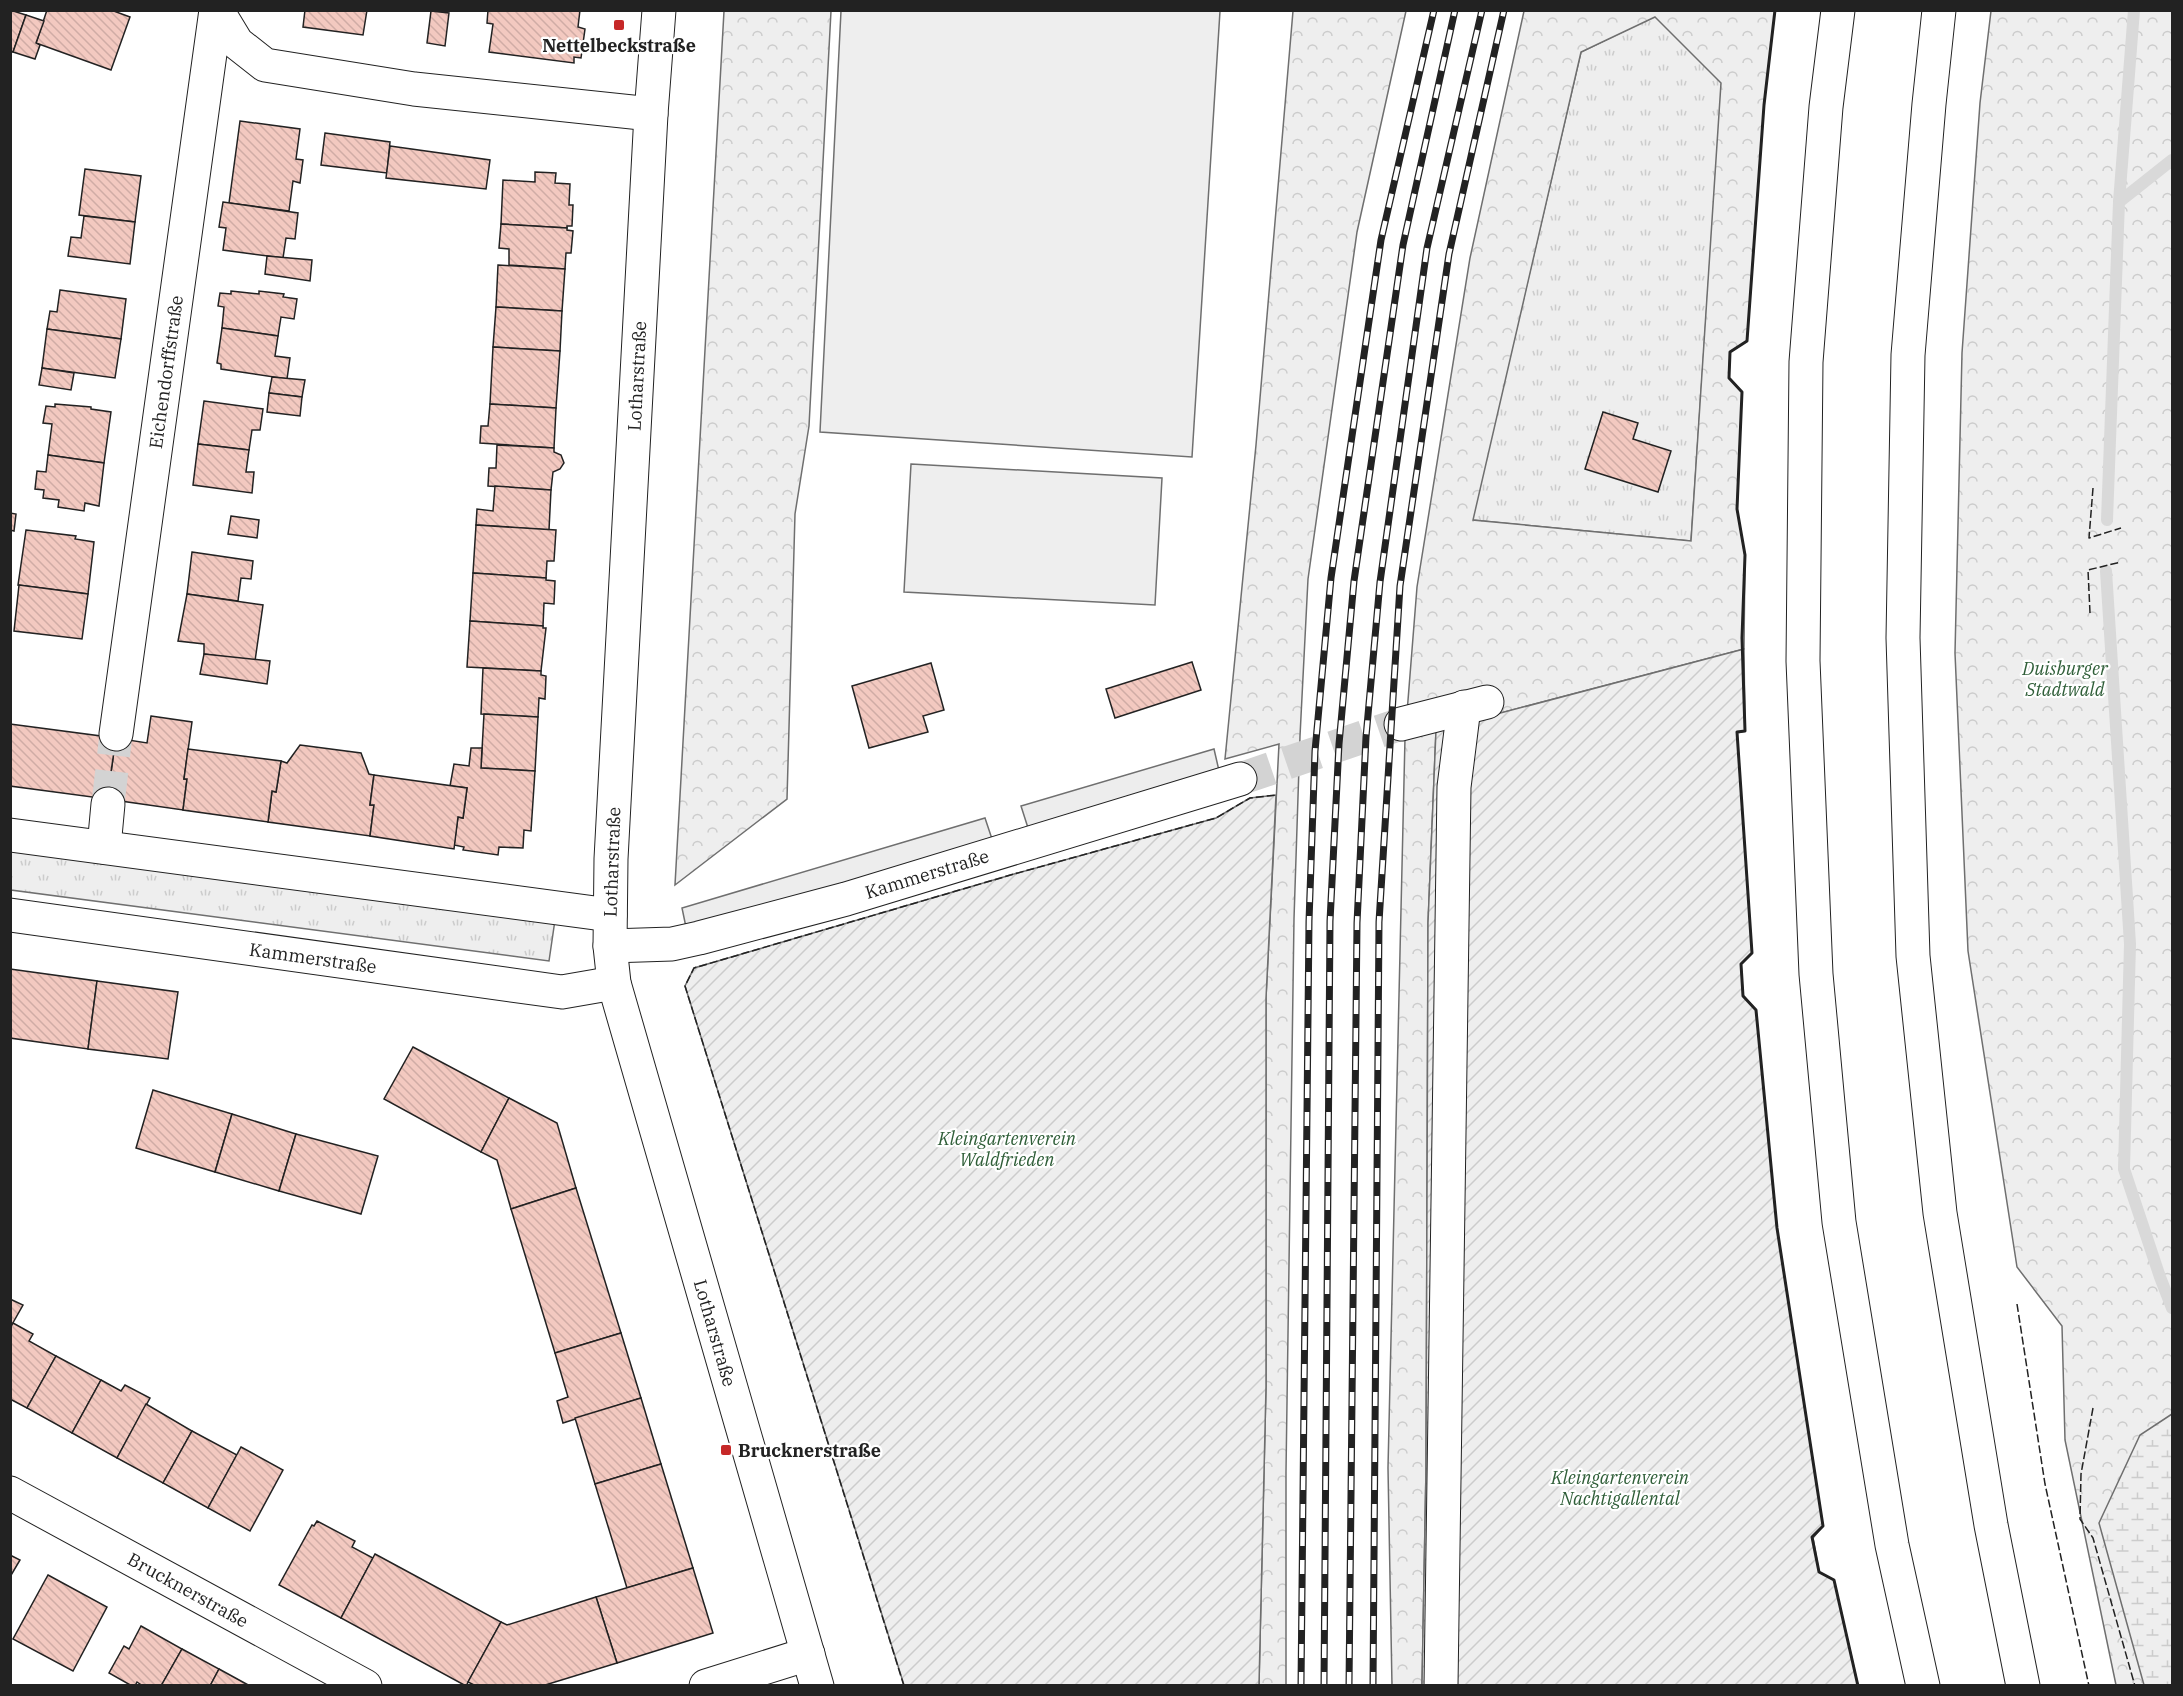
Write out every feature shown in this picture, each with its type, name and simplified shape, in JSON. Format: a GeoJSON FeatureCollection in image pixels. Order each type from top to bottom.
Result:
{"type":"FeatureCollection","features":[{"type":"Feature","properties":{"kind":"main road"},"geometry":{"type":"LineString","coordinates":[[216,10],[237,43],[265,66],[414,89],[651,114]]}},
{"type":"Feature","properties":{"kind":"main road","name":"Eichendorffstraße"},"geometry":{"type":"LineString","coordinates":[[116,734],[216,10]]}},
{"type":"Feature","properties":{"kind":"main road","name":"Lotharstraße"},"geometry":{"type":"LineString","coordinates":[[659,10],[651,114],[612,849],[610,931],[614,982],[817,1686]]}},
{"type":"Feature","properties":{"kind":"main road"},"geometry":{"type":"LineString","coordinates":[[1838,10],[1826,107],[1806,362],[1803,661],[1816,974],[1839,1222],[1892,1545],[1923,1686]]}},
{"type":"Feature","properties":{"kind":"main road"},"geometry":{"type":"LineString","coordinates":[[1940,10],[1929,104],[1908,355],[1902,638],[1913,956],[1940,1213],[1991,1525],[2023,1686]]}},
{"type":"Feature","properties":{"kind":"main road"},"geometry":{"type":"LineString","coordinates":[[1401,724],[1475,704],[1454,787],[1441,1686]]}},
{"type":"Feature","properties":{"kind":"main road","name":"Kammerstraße"},"geometry":{"type":"LineString","coordinates":[[10,835],[104,848],[610,931],[672,944],[856,895],[1240,779]]}},
{"type":"Feature","properties":{"kind":"main road"},"geometry":{"type":"LineString","coordinates":[[104,848],[108,804]]}},
{"type":"Feature","properties":{"kind":"main road","name":"Kammerstraße"},"geometry":{"type":"LineString","coordinates":[[10,915],[562,992],[614,982]]}},
{"type":"Feature","properties":{"kind":"main road","name":"Brucknerstraße"},"geometry":{"type":"LineString","coordinates":[[10,1493],[330,1678],[365,1686]]}},
{"type":"Feature","properties":{"kind":"main road"},"geometry":{"type":"LineString","coordinates":[[706,1686],[808,1654]]}},
{"type":"Feature","properties":{"kind":"green space"},"geometry":{"type":"Polygon","coordinates":[[[724,11],[831,11],[809,426],[795,514],[787,799],[675,885],[724,11]]]}},
{"type":"Feature","properties":{"kind":"green space"},"geometry":{"type":"Polygon","coordinates":[[[841,11],[1220,11],[1192,457],[820,432],[841,11]]]}},
{"type":"Feature","properties":{"kind":"green space"},"geometry":{"type":"Polygon","coordinates":[[[1293,11],[1406,11],[1357,232],[1308,579],[1294,919],[1286,1472],[1286,1685],[1259,1685],[1266,1387],[1266,998],[1279,744],[1225,759],[1256,445],[1293,11]]]}},
{"type":"Feature","properties":{"kind":"green space"},"geometry":{"type":"Polygon","coordinates":[[[1524,11],[1775,11],[1764,105],[1747,341],[1730,352],[1729,378],[1742,392],[1737,509],[1745,555],[1744,649],[1436,730],[1428,923],[1426,1469],[1422,1685],[1392,1686],[1388,1468],[1405,738],[1417,587],[1470,258],[1524,11]],[[1655,17],[1581,52],[1473,520],[1691,541],[1721,83],[1655,17]]]}},
{"type":"Feature","properties":{"kind":"green space","name":"Duisburger Stadtwald"},"geometry":{"type":"Polygon","coordinates":[[[1991,11],[2172,11],[2172,1685],[2116,1685],[2065,1440],[2062,1326],[2017,1267],[1968,951],[1955,653],[1962,353],[1980,103],[1991,11]]]}},
{"type":"Feature","properties":{"kind":"green space"},"geometry":{"type":"Polygon","coordinates":[[[1655,16],[1722,83],[1691,541],[1472,520],[1581,52],[1655,16]]]}},
{"type":"Feature","properties":{"kind":"green space"},"geometry":{"type":"Polygon","coordinates":[[[911,464],[1162,478],[1155,605],[904,592],[911,464]]]}},
{"type":"Feature","properties":{"kind":"green space","name":"Kleingartenverein Nachtigallental"},"geometry":{"type":"Polygon","coordinates":[[[1744,649],[1745,731],[1737,733],[1752,953],[1741,964],[1743,995],[1756,1010],[1777,1228],[1823,1526],[1813,1538],[1819,1572],[1834,1580],[1858,1685],[1422,1686],[1426,1469],[1428,923],[1436,730],[1744,649]]]}},
{"type":"Feature","properties":{"kind":"green space","name":"Kleingartenverein Waldfrieden"},"geometry":{"type":"Polygon","coordinates":[[[1276,795],[1266,998],[1266,1387],[1259,1685],[904,1685],[685,986],[694,968],[1014,874],[1216,818],[1250,798],[1276,795]]]}},
{"type":"Feature","properties":{"kind":"green space"},"geometry":{"type":"Polygon","coordinates":[[[11,848],[555,920],[549,961],[11,890],[11,848]]]}},
{"type":"Feature","properties":{"kind":"green space"},"geometry":{"type":"Polygon","coordinates":[[[2172,1414],[2172,1685],[2144,1685],[2099,1523],[2140,1435],[2172,1414]]]}},
{"type":"Feature","properties":{"kind":"shaded area"},"geometry":{"type":"Polygon","coordinates":[[[1214,749],[1220,775],[1029,831],[1021,806],[1214,749]]]}},
{"type":"Feature","properties":{"kind":"shaded area"},"geometry":{"type":"Polygon","coordinates":[[[985,818],[993,842],[687,932],[682,908],[985,818]]]}},
{"type":"Feature","properties":{"kind":"building"},"geometry":{"type":"Polygon","coordinates":[[[10,10],[26,15],[13,52],[10,51],[10,10]]]}},
{"type":"Feature","properties":{"kind":"building"},"geometry":{"type":"Polygon","coordinates":[[[47,10],[111,10],[130,17],[111,70],[36,43],[47,10]]]}},
{"type":"Feature","properties":{"kind":"building"},"geometry":{"type":"Polygon","coordinates":[[[305,10],[367,10],[363,35],[303,27],[305,10]]]}},
{"type":"Feature","properties":{"kind":"building"},"geometry":{"type":"Polygon","coordinates":[[[488,10],[580,10],[578,27],[585,29],[581,58],[574,57],[574,63],[489,52],[493,24],[487,23],[488,10]]]}},
{"type":"Feature","properties":{"kind":"building"},"geometry":{"type":"Polygon","coordinates":[[[431,11],[449,13],[445,46],[427,43],[431,11]]]}},
{"type":"Feature","properties":{"kind":"building"},"geometry":{"type":"Polygon","coordinates":[[[26,15],[44,21],[36,43],[40,45],[35,59],[13,52],[26,15]]]}},
{"type":"Feature","properties":{"kind":"building"},"geometry":{"type":"Polygon","coordinates":[[[240,121],[300,129],[296,159],[303,160],[300,183],[293,181],[289,211],[229,203],[240,121]]]}},
{"type":"Feature","properties":{"kind":"building"},"geometry":{"type":"Polygon","coordinates":[[[325,133],[390,142],[387,173],[321,165],[325,133]]]}},
{"type":"Feature","properties":{"kind":"building"},"geometry":{"type":"Polygon","coordinates":[[[390,146],[490,160],[486,189],[386,178],[390,146]]]}},
{"type":"Feature","properties":{"kind":"building"},"geometry":{"type":"Polygon","coordinates":[[[85,169],[141,176],[135,222],[79,215],[85,169]]]}},
{"type":"Feature","properties":{"kind":"building"},"geometry":{"type":"Polygon","coordinates":[[[535,172],[556,173],[555,183],[570,184],[569,205],[573,205],[572,226],[567,226],[567,228],[501,224],[503,180],[535,182],[535,172]]]}},
{"type":"Feature","properties":{"kind":"building"},"geometry":{"type":"Polygon","coordinates":[[[223,202],[298,213],[295,239],[286,238],[283,258],[223,250],[226,228],[219,227],[223,202]]]}},
{"type":"Feature","properties":{"kind":"building"},"geometry":{"type":"Polygon","coordinates":[[[84,216],[135,222],[130,264],[68,256],[71,237],[81,238],[84,216]]]}},
{"type":"Feature","properties":{"kind":"building"},"geometry":{"type":"Polygon","coordinates":[[[501,224],[567,228],[573,231],[571,253],[566,253],[565,269],[509,265],[509,249],[499,248],[501,224]]]}},
{"type":"Feature","properties":{"kind":"building"},"geometry":{"type":"Polygon","coordinates":[[[267,256],[312,260],[310,281],[265,274],[267,256]]]}},
{"type":"Feature","properties":{"kind":"building"},"geometry":{"type":"Polygon","coordinates":[[[498,265],[565,269],[562,311],[496,307],[498,265]]]}},
{"type":"Feature","properties":{"kind":"building"},"geometry":{"type":"Polygon","coordinates":[[[60,290],[126,299],[121,339],[47,329],[50,311],[57,312],[60,290]]]}},
{"type":"Feature","properties":{"kind":"building"},"geometry":{"type":"Polygon","coordinates":[[[231,291],[284,294],[283,297],[297,299],[294,319],[281,317],[278,336],[222,328],[224,307],[218,306],[220,293],[231,294],[231,291]]]}},
{"type":"Feature","properties":{"kind":"building"},"geometry":{"type":"Polygon","coordinates":[[[496,307],[562,311],[560,351],[493,347],[496,307]]]}},
{"type":"Feature","properties":{"kind":"building"},"geometry":{"type":"Polygon","coordinates":[[[222,328],[278,336],[275,356],[290,358],[287,379],[221,369],[221,364],[217,363],[222,328]]]}},
{"type":"Feature","properties":{"kind":"building"},"geometry":{"type":"Polygon","coordinates":[[[47,329],[121,339],[115,378],[42,368],[47,329]]]}},
{"type":"Feature","properties":{"kind":"building"},"geometry":{"type":"Polygon","coordinates":[[[493,347],[560,351],[556,408],[490,404],[493,347]]]}},
{"type":"Feature","properties":{"kind":"building"},"geometry":{"type":"Polygon","coordinates":[[[42,368],[74,373],[71,390],[39,385],[42,368]]]}},
{"type":"Feature","properties":{"kind":"building"},"geometry":{"type":"Polygon","coordinates":[[[272,377],[305,380],[302,397],[269,393],[272,377]]]}},
{"type":"Feature","properties":{"kind":"building"},"geometry":{"type":"Polygon","coordinates":[[[269,393],[302,397],[300,416],[267,412],[269,393]]]}},
{"type":"Feature","properties":{"kind":"building"},"geometry":{"type":"Polygon","coordinates":[[[204,401],[263,409],[260,430],[252,430],[249,450],[198,444],[204,401]]]}},
{"type":"Feature","properties":{"kind":"building"},"geometry":{"type":"Polygon","coordinates":[[[55,404],[91,407],[91,409],[111,412],[104,463],[48,455],[52,424],[43,423],[46,406],[55,407],[55,404]]]}},
{"type":"Feature","properties":{"kind":"building"},"geometry":{"type":"Polygon","coordinates":[[[490,404],[556,408],[554,448],[480,443],[481,426],[488,426],[490,404]]]}},
{"type":"Feature","properties":{"kind":"building"},"geometry":{"type":"Polygon","coordinates":[[[1603,412],[1638,423],[1633,439],[1671,451],[1658,492],[1585,469],[1603,412]]]}},
{"type":"Feature","properties":{"kind":"building"},"geometry":{"type":"Polygon","coordinates":[[[198,444],[249,450],[246,472],[254,472],[252,493],[193,485],[198,444]]]}},
{"type":"Feature","properties":{"kind":"building"},"geometry":{"type":"Polygon","coordinates":[[[497,445],[554,448],[554,452],[561,455],[564,463],[560,469],[553,472],[551,490],[488,486],[489,468],[496,468],[497,445]]]}},
{"type":"Feature","properties":{"kind":"building"},"geometry":{"type":"Polygon","coordinates":[[[48,455],[104,463],[99,506],[85,503],[84,511],[58,507],[59,500],[43,498],[44,490],[35,489],[37,471],[46,472],[48,455]]]}},
{"type":"Feature","properties":{"kind":"building"},"geometry":{"type":"Polygon","coordinates":[[[495,486],[551,490],[549,530],[476,525],[477,509],[493,511],[495,486]]]}},
{"type":"Feature","properties":{"kind":"building"},"geometry":{"type":"Polygon","coordinates":[[[10,513],[16,514],[14,531],[10,530],[10,513]]]}},
{"type":"Feature","properties":{"kind":"building"},"geometry":{"type":"Polygon","coordinates":[[[231,516],[259,520],[257,538],[228,534],[231,516]]]}},
{"type":"Feature","properties":{"kind":"building"},"geometry":{"type":"Polygon","coordinates":[[[476,525],[556,530],[554,561],[547,561],[546,578],[473,573],[476,525]]]}},
{"type":"Feature","properties":{"kind":"building"},"geometry":{"type":"Polygon","coordinates":[[[26,530],[76,536],[75,539],[94,542],[88,594],[18,585],[26,530]]]}},
{"type":"Feature","properties":{"kind":"building"},"geometry":{"type":"Polygon","coordinates":[[[192,552],[253,561],[251,579],[241,578],[238,601],[187,594],[192,552]]]}},
{"type":"Feature","properties":{"kind":"building"},"geometry":{"type":"Polygon","coordinates":[[[473,573],[546,578],[546,580],[555,581],[554,604],[544,603],[543,626],[470,621],[473,573]]]}},
{"type":"Feature","properties":{"kind":"building"},"geometry":{"type":"Polygon","coordinates":[[[19,585],[88,594],[82,639],[14,631],[19,585]]]}},
{"type":"Feature","properties":{"kind":"building"},"geometry":{"type":"Polygon","coordinates":[[[187,594],[263,605],[255,661],[204,654],[204,644],[178,641],[187,594]]]}},
{"type":"Feature","properties":{"kind":"building"},"geometry":{"type":"Polygon","coordinates":[[[470,621],[546,628],[541,671],[467,667],[470,621]]]}},
{"type":"Feature","properties":{"kind":"building"},"geometry":{"type":"Polygon","coordinates":[[[204,654],[270,661],[267,684],[200,674],[204,654]]]}},
{"type":"Feature","properties":{"kind":"building"},"geometry":{"type":"Polygon","coordinates":[[[1192,662],[1201,690],[1115,718],[1106,689],[1192,662]]]}},
{"type":"Feature","properties":{"kind":"building"},"geometry":{"type":"Polygon","coordinates":[[[931,663],[944,710],[923,716],[928,732],[869,748],[852,686],[931,663]]]}},
{"type":"Feature","properties":{"kind":"building"},"geometry":{"type":"Polygon","coordinates":[[[483,668],[541,671],[541,675],[546,676],[545,699],[539,698],[538,717],[481,714],[483,668]]]}},
{"type":"Feature","properties":{"kind":"building"},"geometry":{"type":"Polygon","coordinates":[[[484,714],[538,717],[535,771],[481,768],[484,714]]]}},
{"type":"Feature","properties":{"kind":"building"},"geometry":{"type":"Polygon","coordinates":[[[151,716],[192,722],[184,779],[187,779],[183,810],[107,799],[116,738],[147,743],[151,716]]]}},
{"type":"Feature","properties":{"kind":"building"},"geometry":{"type":"Polygon","coordinates":[[[10,724],[116,738],[107,799],[10,786],[10,724]]]}},
{"type":"Feature","properties":{"kind":"building"},"geometry":{"type":"Polygon","coordinates":[[[300,745],[361,753],[369,774],[374,775],[370,805],[374,805],[370,836],[268,822],[272,791],[276,792],[281,761],[287,763],[300,745]]]}},
{"type":"Feature","properties":{"kind":"building"},"geometry":{"type":"Polygon","coordinates":[[[471,748],[482,748],[481,768],[535,771],[531,831],[524,830],[523,848],[499,847],[498,855],[463,850],[464,847],[454,845],[458,817],[463,818],[467,788],[450,786],[454,764],[469,766],[471,748]]]}},
{"type":"Feature","properties":{"kind":"building"},"geometry":{"type":"Polygon","coordinates":[[[188,749],[281,761],[276,792],[272,791],[268,822],[183,810],[188,749]]]}},
{"type":"Feature","properties":{"kind":"building"},"geometry":{"type":"Polygon","coordinates":[[[374,775],[467,788],[463,818],[458,817],[454,849],[370,836],[374,805],[370,805],[374,775]]]}},
{"type":"Feature","properties":{"kind":"building"},"geometry":{"type":"Polygon","coordinates":[[[10,969],[97,981],[88,1049],[10,1038],[10,969]]]}},
{"type":"Feature","properties":{"kind":"building"},"geometry":{"type":"Polygon","coordinates":[[[97,981],[178,992],[168,1059],[88,1049],[97,981]]]}},
{"type":"Feature","properties":{"kind":"building"},"geometry":{"type":"Polygon","coordinates":[[[413,1047],[509,1098],[481,1152],[384,1099],[413,1047]]]}},
{"type":"Feature","properties":{"kind":"building"},"geometry":{"type":"Polygon","coordinates":[[[153,1090],[232,1114],[215,1172],[136,1148],[153,1090]]]}},
{"type":"Feature","properties":{"kind":"building"},"geometry":{"type":"Polygon","coordinates":[[[509,1098],[557,1123],[576,1188],[511,1209],[497,1160],[481,1152],[509,1098]]]}},
{"type":"Feature","properties":{"kind":"building"},"geometry":{"type":"Polygon","coordinates":[[[232,1114],[296,1134],[279,1191],[215,1172],[232,1114]]]}},
{"type":"Feature","properties":{"kind":"building"},"geometry":{"type":"Polygon","coordinates":[[[296,1134],[378,1156],[361,1214],[279,1191],[296,1134]]]}},
{"type":"Feature","properties":{"kind":"building"},"geometry":{"type":"Polygon","coordinates":[[[576,1188],[621,1333],[555,1353],[511,1209],[576,1188]]]}},
{"type":"Feature","properties":{"kind":"building"},"geometry":{"type":"Polygon","coordinates":[[[10,1299],[23,1305],[10,1328],[10,1299]]]}},
{"type":"Feature","properties":{"kind":"building"},"geometry":{"type":"Polygon","coordinates":[[[13,1323],[33,1334],[29,1341],[56,1356],[27,1408],[10,1399],[10,1328],[13,1323]]]}},
{"type":"Feature","properties":{"kind":"building"},"geometry":{"type":"Polygon","coordinates":[[[621,1333],[641,1398],[563,1423],[557,1401],[568,1397],[555,1353],[621,1333]]]}},
{"type":"Feature","properties":{"kind":"building"},"geometry":{"type":"Polygon","coordinates":[[[56,1356],[101,1380],[72,1433],[27,1408],[56,1356]]]}},
{"type":"Feature","properties":{"kind":"building"},"geometry":{"type":"Polygon","coordinates":[[[101,1380],[121,1391],[125,1385],[150,1398],[117,1458],[72,1433],[101,1380]]]}},
{"type":"Feature","properties":{"kind":"building"},"geometry":{"type":"Polygon","coordinates":[[[641,1398],[661,1464],[595,1484],[575,1418],[641,1398]]]}},
{"type":"Feature","properties":{"kind":"building"},"geometry":{"type":"Polygon","coordinates":[[[146,1404],[192,1431],[163,1483],[117,1458],[146,1404]]]}},
{"type":"Feature","properties":{"kind":"building"},"geometry":{"type":"Polygon","coordinates":[[[192,1431],[237,1455],[208,1508],[163,1483],[192,1431]]]}},
{"type":"Feature","properties":{"kind":"building"},"geometry":{"type":"Polygon","coordinates":[[[241,1447],[283,1470],[250,1531],[208,1508],[241,1447]]]}},
{"type":"Feature","properties":{"kind":"building"},"geometry":{"type":"Polygon","coordinates":[[[661,1464],[693,1568],[627,1588],[595,1484],[661,1464]]]}},
{"type":"Feature","properties":{"kind":"building"},"geometry":{"type":"Polygon","coordinates":[[[317,1521],[355,1541],[352,1547],[373,1558],[341,1618],[279,1585],[312,1525],[314,1526],[317,1521]]]}},
{"type":"Feature","properties":{"kind":"building"},"geometry":{"type":"Polygon","coordinates":[[[375,1554],[501,1622],[466,1686],[341,1618],[375,1554]]]}},
{"type":"Feature","properties":{"kind":"building"},"geometry":{"type":"Polygon","coordinates":[[[10,1555],[20,1560],[10,1577],[10,1555]]]}},
{"type":"Feature","properties":{"kind":"building"},"geometry":{"type":"Polygon","coordinates":[[[693,1568],[713,1633],[617,1663],[596,1597],[693,1568]]]}},
{"type":"Feature","properties":{"kind":"building"},"geometry":{"type":"Polygon","coordinates":[[[48,1575],[107,1607],[73,1671],[13,1639],[48,1575]]]}},
{"type":"Feature","properties":{"kind":"building"},"geometry":{"type":"Polygon","coordinates":[[[596,1597],[617,1663],[542,1686],[476,1686],[468,1682],[501,1622],[507,1625],[596,1597]]]}},
{"type":"Feature","properties":{"kind":"building"},"geometry":{"type":"Polygon","coordinates":[[[141,1626],[182,1649],[161,1686],[143,1686],[137,1682],[135,1686],[132,1686],[109,1673],[124,1646],[129,1649],[141,1626]]]}},
{"type":"Feature","properties":{"kind":"building"},"geometry":{"type":"Polygon","coordinates":[[[182,1649],[219,1669],[210,1686],[161,1686],[182,1649]]]}},
{"type":"Feature","properties":{"kind":"building"},"geometry":{"type":"Polygon","coordinates":[[[219,1669],[250,1686],[210,1686],[219,1669]]]}},
{"type":"Feature","properties":{"kind":"waterway"},"geometry":{"type":"LineString","coordinates":[[2119,202],[2134,10]]}},
{"type":"Feature","properties":{"kind":"waterway"},"geometry":{"type":"LineString","coordinates":[[2107,520],[2119,202],[2172,160]]}},
{"type":"Feature","properties":{"kind":"waterway"},"geometry":{"type":"LineString","coordinates":[[2106,571],[2130,944],[2124,1169],[2172,1308]]}},
{"type":"Feature","properties":{"kind":"tunnel"},"geometry":{"type":"LineString","coordinates":[[1240,779],[1401,724]]}},
{"type":"Feature","properties":{"kind":"tunnel"},"geometry":{"type":"LineString","coordinates":[[108,804],[116,734]]}},
{"type":"Feature","properties":{"kind":"railway"},"geometry":{"type":"LineString","coordinates":[[1301,1686],[1309,921],[1315,751],[1331,578],[1381,240],[1434,10]]}},
{"type":"Feature","properties":{"kind":"railway"},"geometry":{"type":"LineString","coordinates":[[1324,1686],[1330,921],[1339,744],[1354,581],[1403,245],[1455,10]]}},
{"type":"Feature","properties":{"kind":"railway"},"geometry":{"type":"LineString","coordinates":[[1349,1686],[1357,923],[1366,737],[1380,582],[1427,248],[1482,10]]}},
{"type":"Feature","properties":{"kind":"railway"},"geometry":{"type":"LineString","coordinates":[[1373,1686],[1379,922],[1400,586],[1449,254],[1504,10]]}},
{"type":"Feature","properties":{"kind":"fence"},"geometry":{"type":"LineString","coordinates":[[2093,488],[2089,538],[2121,528]]}},
{"type":"Feature","properties":{"kind":"fence"},"geometry":{"type":"LineString","coordinates":[[2090,613],[2088,570],[2121,562]]}},
{"type":"Feature","properties":{"kind":"fence"},"geometry":{"type":"LineString","coordinates":[[904,1686],[685,986],[694,968],[1014,874],[1216,818],[1250,798],[1276,795]]}},
{"type":"Feature","properties":{"kind":"fence"},"geometry":{"type":"LineString","coordinates":[[2017,1304],[2045,1484],[2089,1686]]}},
{"type":"Feature","properties":{"kind":"fence"},"geometry":{"type":"LineString","coordinates":[[2093,1408],[2081,1474],[2080,1519],[2093,1538],[2135,1686]]}},
{"type":"Feature","properties":{"kind":"wall"},"geometry":{"type":"LineString","coordinates":[[1775,10],[1764,105],[1747,341],[1730,352],[1729,378],[1742,392],[1737,509],[1745,555],[1742,638],[1745,731],[1737,732],[1752,953],[1741,964],[1743,996],[1756,1010],[1777,1228],[1823,1526],[1812,1537],[1819,1572],[1834,1580],[1858,1686]]}},
{"type":"Feature","properties":{"kind":"place","name":"Nettelbeckstraße"},"geometry":{"type":"Point","coordinates":[619,25]}},
{"type":"Feature","properties":{"kind":"place","name":"Brucknerstraße"},"geometry":{"type":"Point","coordinates":[726,1450]}}]}
